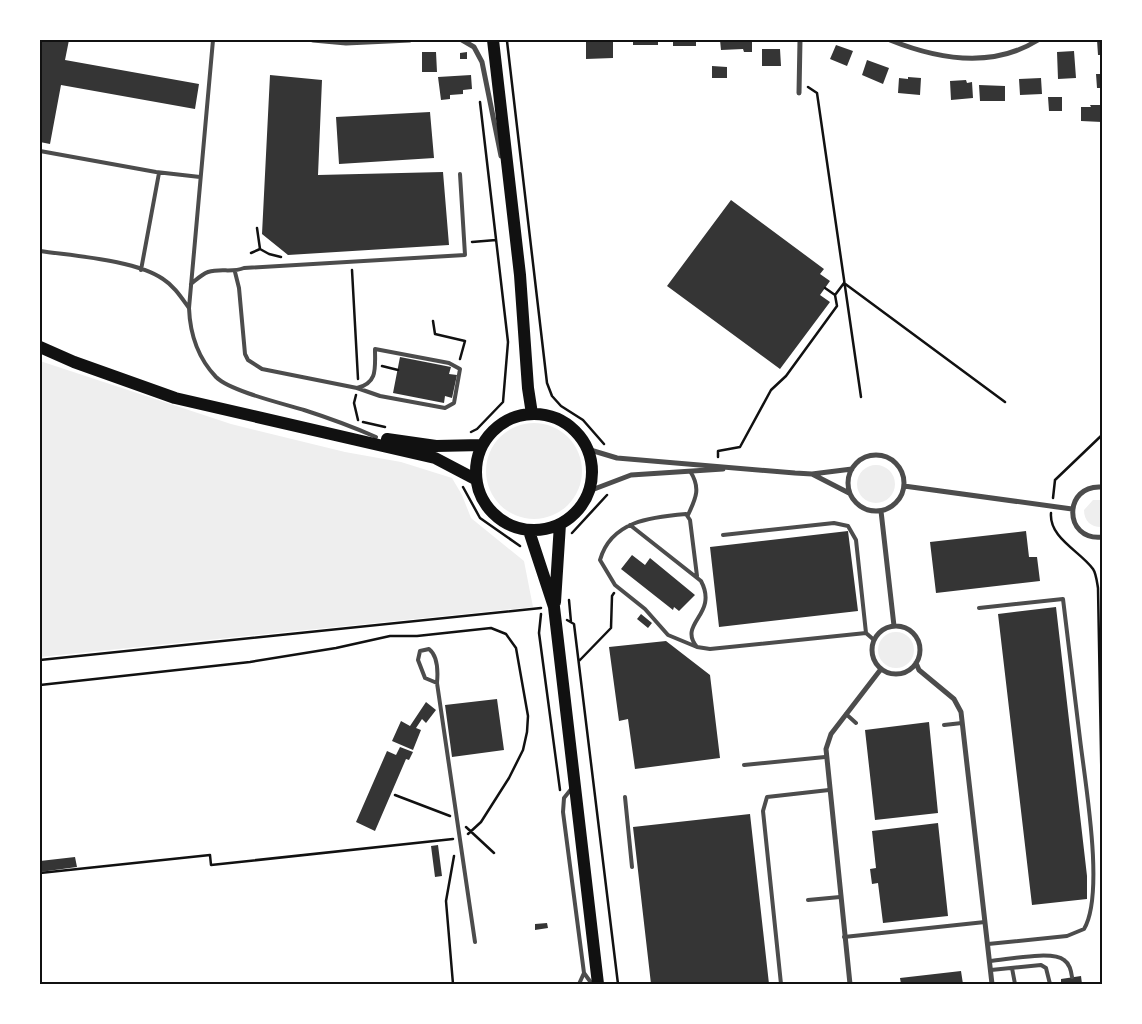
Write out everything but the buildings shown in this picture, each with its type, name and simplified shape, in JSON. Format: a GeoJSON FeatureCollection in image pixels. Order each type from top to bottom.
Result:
{"type":"FeatureCollection","features":[{"type":"Feature","properties":{"kind":"main road"},"geometry":{"type":"LineString","coordinates":[[492,40],[522,294],[528,388],[532,414]]}},
{"type":"Feature","properties":{"kind":"main road"},"geometry":{"type":"LineString","coordinates":[[40,347],[74,362],[136,382],[176,398],[435,458],[475,479]]}},
{"type":"Feature","properties":{"kind":"main road"},"geometry":{"type":"LineString","coordinates":[[136,382],[376,437],[436,446],[482,445]]}},
{"type":"Feature","properties":{"kind":"main road"},"geometry":{"type":"LineString","coordinates":[[532,414],[549,416],[565,423],[578,434],[587,449],[592,477],[589,491],[583,504],[573,516],[545,530],[529,531],[510,526],[493,515],[481,498],[475,479],[476,462],[482,445],[491,432],[503,422],[517,416],[532,414]]}},
{"type":"Feature","properties":{"kind":"main road"},"geometry":{"type":"LineString","coordinates":[[550,609],[560,524]]}},
{"type":"Feature","properties":{"kind":"main road"},"geometry":{"type":"LineString","coordinates":[[529,531],[550,609],[575,784],[598,984]]}},
{"type":"Feature","properties":{"kind":"street"},"geometry":{"type":"LineString","coordinates":[[313,40],[346,43],[410,40]]}},
{"type":"Feature","properties":{"kind":"street"},"geometry":{"type":"LineString","coordinates":[[462,40],[474,47],[482,62],[511,202]]}},
{"type":"Feature","properties":{"kind":"street"},"geometry":{"type":"LineString","coordinates":[[799,93],[800,40]]}},
{"type":"Feature","properties":{"kind":"street"},"geometry":{"type":"LineString","coordinates":[[890,40],[919,52],[958,59],[991,57],[1026,48],[1038,40]]}},
{"type":"Feature","properties":{"kind":"street"},"geometry":{"type":"LineString","coordinates":[[587,449],[617,458],[812,474],[852,469]]}},
{"type":"Feature","properties":{"kind":"street"},"geometry":{"type":"LineString","coordinates":[[812,474],[850,493],[862,508],[881,511],[896,502],[904,486],[901,472],[897,465],[886,457],[870,456],[857,463],[852,469],[848,481],[850,493]]}},
{"type":"Feature","properties":{"kind":"street"},"geometry":{"type":"LineString","coordinates":[[589,491],[630,475],[740,468]]}},
{"type":"Feature","properties":{"kind":"street"},"geometry":{"type":"LineString","coordinates":[[904,486],[1072,510]]}},
{"type":"Feature","properties":{"kind":"street"},"geometry":{"type":"LineString","coordinates":[[1102,486],[1091,487],[1081,493],[1072,510],[1079,530],[1088,536],[1102,537]]}},
{"type":"Feature","properties":{"kind":"street"},"geometry":{"type":"LineString","coordinates":[[881,511],[894,626]]}},
{"type":"Feature","properties":{"kind":"street"},"geometry":{"type":"LineString","coordinates":[[894,626],[908,630],[917,639],[920,652],[912,668],[900,674],[887,673],[881,669],[872,656],[874,640],[882,630],[894,626]]}},
{"type":"Feature","properties":{"kind":"street"},"geometry":{"type":"LineString","coordinates":[[916,663],[919,670],[957,702],[962,723],[992,984]]}},
{"type":"Feature","properties":{"kind":"street"},"geometry":{"type":"LineString","coordinates":[[850,984],[825,757],[831,734],[881,669]]}},
{"type":"Feature","properties":{"kind":"lane"},"geometry":{"type":"LineString","coordinates":[[213,40],[189,308],[190,332],[202,360],[217,378],[252,395],[348,425],[376,437]]}},
{"type":"Feature","properties":{"kind":"lane"},"geometry":{"type":"LineString","coordinates":[[40,151],[160,173],[200,177]]}},
{"type":"Feature","properties":{"kind":"lane"},"geometry":{"type":"LineString","coordinates":[[141,270],[160,173]]}},
{"type":"Feature","properties":{"kind":"lane"},"geometry":{"type":"LineString","coordinates":[[191,284],[207,272],[225,270],[235,272],[244,268],[465,256],[460,174]]}},
{"type":"Feature","properties":{"kind":"lane"},"geometry":{"type":"LineString","coordinates":[[40,251],[131,266],[162,278],[177,291],[189,308]]}},
{"type":"Feature","properties":{"kind":"lane"},"geometry":{"type":"LineString","coordinates":[[235,272],[240,288],[245,354],[248,360],[262,369],[357,388],[394,399],[438,408],[449,407],[457,396],[460,374],[458,368],[449,363],[375,348],[373,379],[367,385],[357,388]]}},
{"type":"Feature","properties":{"kind":"lane"},"geometry":{"type":"LineString","coordinates":[[690,471],[695,479],[697,494],[688,515],[697,576]]}},
{"type":"Feature","properties":{"kind":"lane"},"geometry":{"type":"LineString","coordinates":[[688,515],[650,518],[623,527],[602,552],[600,560],[617,587],[645,609],[668,635],[696,647],[710,649],[866,633]]}},
{"type":"Feature","properties":{"kind":"lane"},"geometry":{"type":"LineString","coordinates":[[723,535],[834,523],[848,526],[856,540],[866,633],[874,640]]}},
{"type":"Feature","properties":{"kind":"lane"},"geometry":{"type":"LineString","coordinates":[[630,525],[697,576],[704,587],[706,598],[704,612],[692,627],[690,634],[691,641],[696,647]]}},
{"type":"Feature","properties":{"kind":"lane"},"geometry":{"type":"LineString","coordinates":[[979,608],[1063,599],[1091,832],[1092,876],[1090,916],[1084,928],[1067,936],[988,944]]}},
{"type":"Feature","properties":{"kind":"lane"},"geometry":{"type":"LineString","coordinates":[[437,683],[425,678],[418,660],[420,651],[429,648],[434,652],[438,672],[437,683],[458,838],[475,942]]}},
{"type":"Feature","properties":{"kind":"lane"},"geometry":{"type":"LineString","coordinates":[[846,714],[856,723]]}},
{"type":"Feature","properties":{"kind":"lane"},"geometry":{"type":"LineString","coordinates":[[944,725],[962,723]]}},
{"type":"Feature","properties":{"kind":"lane"},"geometry":{"type":"LineString","coordinates":[[744,765],[825,757]]}},
{"type":"Feature","properties":{"kind":"lane"},"geometry":{"type":"LineString","coordinates":[[575,784],[564,798],[563,812],[584,974],[592,984]]}},
{"type":"Feature","properties":{"kind":"lane"},"geometry":{"type":"LineString","coordinates":[[781,984],[763,810],[767,797],[828,790]]}},
{"type":"Feature","properties":{"kind":"lane"},"geometry":{"type":"LineString","coordinates":[[624,797],[632,867]]}},
{"type":"Feature","properties":{"kind":"lane"},"geometry":{"type":"LineString","coordinates":[[808,900],[840,897]]}},
{"type":"Feature","properties":{"kind":"lane"},"geometry":{"type":"LineString","coordinates":[[844,937],[985,922]]}},
{"type":"Feature","properties":{"kind":"lane"},"geometry":{"type":"LineString","coordinates":[[990,961],[1048,956],[1059,957],[1069,964],[1072,977]]}},
{"type":"Feature","properties":{"kind":"lane"},"geometry":{"type":"LineString","coordinates":[[991,970],[1041,965],[1046,968],[1050,984]]}},
{"type":"Feature","properties":{"kind":"lane"},"geometry":{"type":"LineString","coordinates":[[1012,968],[1015,984]]}},
{"type":"Feature","properties":{"kind":"lane"},"geometry":{"type":"LineString","coordinates":[[579,984],[584,974]]}},
{"type":"Feature","properties":{"kind":"path"},"geometry":{"type":"LineString","coordinates":[[507,40],[547,383],[552,396],[561,406],[582,420],[601,442],[607,445]]}},
{"type":"Feature","properties":{"kind":"path"},"geometry":{"type":"LineString","coordinates":[[799,85],[806,86],[817,93],[861,397]]}},
{"type":"Feature","properties":{"kind":"path"},"geometry":{"type":"LineString","coordinates":[[467,435],[477,429],[503,402],[508,342],[479,94]]}},
{"type":"Feature","properties":{"kind":"path"},"geometry":{"type":"LineString","coordinates":[[257,228],[260,248],[269,254],[284,258]]}},
{"type":"Feature","properties":{"kind":"path"},"geometry":{"type":"LineString","coordinates":[[464,243],[496,240]]}},
{"type":"Feature","properties":{"kind":"path"},"geometry":{"type":"LineString","coordinates":[[250,253],[260,248]]}},
{"type":"Feature","properties":{"kind":"path"},"geometry":{"type":"LineString","coordinates":[[352,262],[358,377],[354,403],[357,420],[386,427]]}},
{"type":"Feature","properties":{"kind":"path"},"geometry":{"type":"LineString","coordinates":[[835,295],[844,283]]}},
{"type":"Feature","properties":{"kind":"path"},"geometry":{"type":"LineString","coordinates":[[844,283],[1006,402]]}},
{"type":"Feature","properties":{"kind":"path"},"geometry":{"type":"LineString","coordinates":[[719,466],[718,451],[740,448],[771,390],[786,376],[837,306],[835,295],[825,288]]}},
{"type":"Feature","properties":{"kind":"path"},"geometry":{"type":"LineString","coordinates":[[433,321],[435,334],[465,342],[458,368]]}},
{"type":"Feature","properties":{"kind":"path"},"geometry":{"type":"LineString","coordinates":[[1102,435],[1055,480],[1052,507],[1052,525],[1059,535],[1094,570],[1098,588],[1102,806]]}},
{"type":"Feature","properties":{"kind":"path"},"geometry":{"type":"LineString","coordinates":[[709,457],[718,458]]}},
{"type":"Feature","properties":{"kind":"path"},"geometry":{"type":"LineString","coordinates":[[462,484],[469,502],[480,518],[494,530],[515,541],[525,551]]}},
{"type":"Feature","properties":{"kind":"path"},"geometry":{"type":"LineString","coordinates":[[570,536],[596,505],[613,491]]}},
{"type":"Feature","properties":{"kind":"path"},"geometry":{"type":"LineString","coordinates":[[579,662],[611,628],[612,596],[617,587]]}},
{"type":"Feature","properties":{"kind":"path"},"geometry":{"type":"LineString","coordinates":[[568,594],[571,622]]}},
{"type":"Feature","properties":{"kind":"path"},"geometry":{"type":"LineString","coordinates":[[540,600],[550,609],[574,624],[618,984]]}},
{"type":"Feature","properties":{"kind":"path"},"geometry":{"type":"LineString","coordinates":[[40,660],[550,609]]}},
{"type":"Feature","properties":{"kind":"path"},"geometry":{"type":"LineString","coordinates":[[550,609],[539,633],[563,812]]}},
{"type":"Feature","properties":{"kind":"path"},"geometry":{"type":"LineString","coordinates":[[40,685],[250,662],[336,648],[390,636],[417,636],[491,628],[506,634],[516,648],[528,716],[523,750],[509,778],[481,822],[471,831],[494,854]]}},
{"type":"Feature","properties":{"kind":"path"},"geometry":{"type":"LineString","coordinates":[[395,794],[456,818]]}},
{"type":"Feature","properties":{"kind":"path"},"geometry":{"type":"LineString","coordinates":[[40,873],[210,855],[211,865],[458,838],[446,901],[453,984]]}},
{"type":"Feature","properties":{"kind":"shaded area"},"geometry":{"type":"Polygon","coordinates":[[[40,361],[231,424],[345,452],[401,462],[452,478],[462,495],[471,518],[524,561],[533,607],[40,657],[40,361]]]}},
{"type":"Feature","properties":{"kind":"shaded area"},"geometry":{"type":"Polygon","coordinates":[[[534,423],[552,427],[568,437],[578,453],[582,471],[578,489],[568,505],[552,515],[534,519],[516,515],[500,505],[490,489],[486,471],[490,453],[500,437],[516,427],[534,423]]]}},
{"type":"Feature","properties":{"kind":"shaded area"},"geometry":{"type":"Polygon","coordinates":[[[876,465],[889,471],[895,484],[889,497],[876,503],[863,497],[857,484],[863,471],[876,465]]]}},
{"type":"Feature","properties":{"kind":"shaded area"},"geometry":{"type":"Polygon","coordinates":[[[1093,500],[1102,500],[1101,527],[1091,525],[1085,517],[1084,510],[1093,500]]]}},
{"type":"Feature","properties":{"kind":"shaded area"},"geometry":{"type":"Polygon","coordinates":[[[896,632],[908,638],[914,650],[908,662],[896,668],[884,662],[878,650],[884,638],[896,632]]]}}]}
